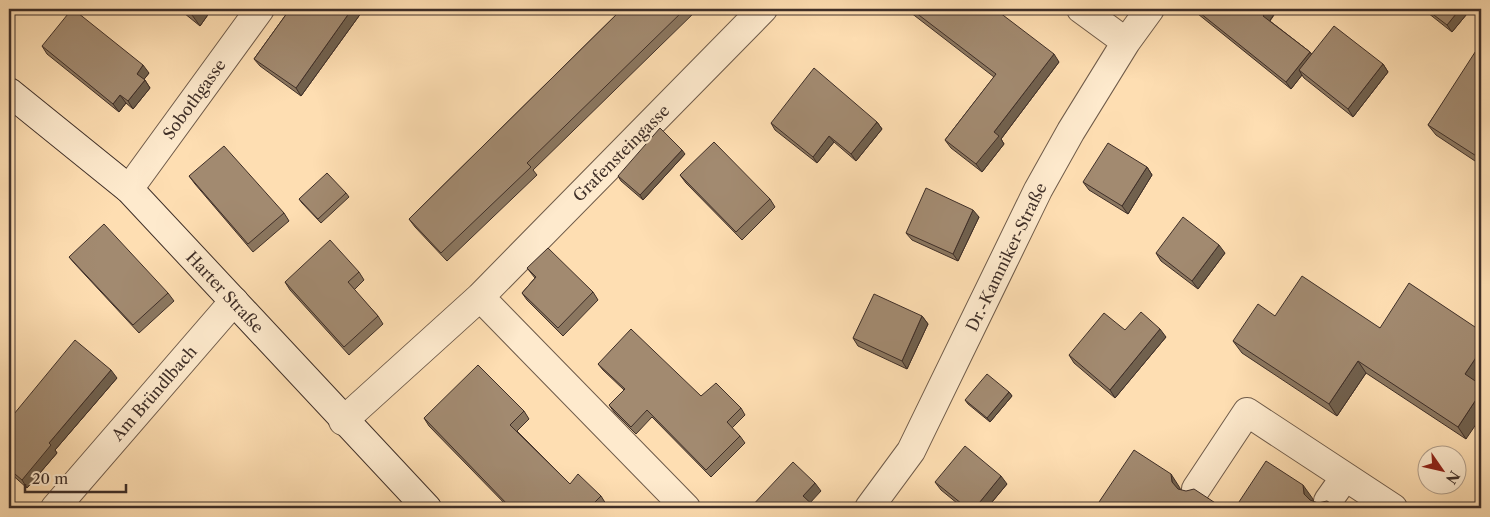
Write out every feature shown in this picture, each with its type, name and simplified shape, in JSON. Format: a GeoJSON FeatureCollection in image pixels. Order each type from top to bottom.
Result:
{"type":"FeatureCollection","features":[{"type":"Feature","properties":{"kind":"street","name":"Sobothgasse"},"geometry":{"type":"LineString","coordinates":[[129,189],[260,9]]}},
{"type":"Feature","properties":{"kind":"street","name":"Grafensteingasse"},"geometry":{"type":"LineString","coordinates":[[343,421],[480,297],[763,9]]}},
{"type":"Feature","properties":{"kind":"street"},"geometry":{"type":"LineString","coordinates":[[1081,9],[1126,42]]}},
{"type":"Feature","properties":{"kind":"street","name":"Dr.-Kamniker-Straße"},"geometry":{"type":"LineString","coordinates":[[869,508],[911,451],[1038,190],[1126,42],[1150,9]]}},
{"type":"Feature","properties":{"kind":"street","name":"Harter Straße"},"geometry":{"type":"LineString","coordinates":[[9,92],[129,189],[343,421],[427,508]]}},
{"type":"Feature","properties":{"kind":"street"},"geometry":{"type":"LineString","coordinates":[[480,297],[686,508]]}},
{"type":"Feature","properties":{"kind":"street","name":"Am Bründlbach"},"geometry":{"type":"LineString","coordinates":[[55,508],[234,301]]}},
{"type":"Feature","properties":{"kind":"street"},"geometry":{"type":"LineString","coordinates":[[1196,489],[1247,412],[1393,508]]}},
{"type":"Feature","properties":{"kind":"street"},"geometry":{"type":"LineString","coordinates":[[1328,501],[1346,476]]}},
{"type":"Feature","properties":{"kind":"building"},"geometry":{"type":"Polygon","coordinates":[[[72,9],[143,65],[137,74],[145,80],[128,101],[120,95],[113,104],[42,46],[72,9]]]}},
{"type":"Feature","properties":{"kind":"building"},"geometry":{"type":"Polygon","coordinates":[[[184,9],[197,9],[192,15],[184,9]]]}},
{"type":"Feature","properties":{"kind":"building"},"geometry":{"type":"Polygon","coordinates":[[[290,9],[352,9],[296,88],[254,59],[290,9]]]}},
{"type":"Feature","properties":{"kind":"building"},"geometry":{"type":"Polygon","coordinates":[[[622,9],[685,9],[527,163],[531,167],[441,253],[409,219],[622,9]]]}},
{"type":"Feature","properties":{"kind":"building"},"geometry":{"type":"Polygon","coordinates":[[[911,9],[995,9],[1054,54],[994,132],[999,136],[976,164],[945,140],[996,74],[911,9]]]}},
{"type":"Feature","properties":{"kind":"building"},"geometry":{"type":"Polygon","coordinates":[[[1195,9],[1269,9],[1263,16],[1310,52],[1286,82],[1195,9]]]}},
{"type":"Feature","properties":{"kind":"building"},"geometry":{"type":"Polygon","coordinates":[[[1426,9],[1460,9],[1447,25],[1426,9]]]}},
{"type":"Feature","properties":{"kind":"building"},"geometry":{"type":"Polygon","coordinates":[[[1334,26],[1383,64],[1348,109],[1299,70],[1334,26]]]}},
{"type":"Feature","properties":{"kind":"building"},"geometry":{"type":"Polygon","coordinates":[[[1479,46],[1481,47],[1481,159],[1428,125],[1479,46]]]}},
{"type":"Feature","properties":{"kind":"building"},"geometry":{"type":"Polygon","coordinates":[[[814,68],[877,122],[851,154],[829,136],[813,157],[771,123],[814,68]]]}},
{"type":"Feature","properties":{"kind":"building"},"geometry":{"type":"Polygon","coordinates":[[[660,128],[682,150],[640,195],[618,176],[660,128]]]}},
{"type":"Feature","properties":{"kind":"building"},"geometry":{"type":"Polygon","coordinates":[[[714,142],[770,199],[736,232],[680,175],[714,142]]]}},
{"type":"Feature","properties":{"kind":"building"},"geometry":{"type":"Polygon","coordinates":[[[1108,143],[1147,167],[1122,206],[1083,182],[1108,143]]]}},
{"type":"Feature","properties":{"kind":"building"},"geometry":{"type":"Polygon","coordinates":[[[224,146],[284,213],[248,244],[189,176],[224,146]]]}},
{"type":"Feature","properties":{"kind":"building"},"geometry":{"type":"Polygon","coordinates":[[[327,173],[346,193],[318,219],[299,199],[327,173]]]}},
{"type":"Feature","properties":{"kind":"building"},"geometry":{"type":"Polygon","coordinates":[[[926,188],[973,210],[953,254],[906,233],[926,188]]]}},
{"type":"Feature","properties":{"kind":"building"},"geometry":{"type":"Polygon","coordinates":[[[1183,217],[1219,245],[1192,281],[1156,253],[1183,217]]]}},
{"type":"Feature","properties":{"kind":"building"},"geometry":{"type":"Polygon","coordinates":[[[104,224],[168,293],[133,325],[69,257],[104,224]]]}},
{"type":"Feature","properties":{"kind":"building"},"geometry":{"type":"Polygon","coordinates":[[[330,240],[359,272],[348,282],[378,316],[344,347],[285,282],[330,240]]]}},
{"type":"Feature","properties":{"kind":"building"},"geometry":{"type":"Polygon","coordinates":[[[548,248],[593,292],[558,328],[522,293],[536,277],[527,268],[548,248]]]}},
{"type":"Feature","properties":{"kind":"building"},"geometry":{"type":"Polygon","coordinates":[[[1302,276],[1380,328],[1409,283],[1481,331],[1481,350],[1465,374],[1481,385],[1481,392],[1458,427],[1358,361],[1329,404],[1233,341],[1258,304],[1275,316],[1302,276]]]}},
{"type":"Feature","properties":{"kind":"building"},"geometry":{"type":"Polygon","coordinates":[[[874,294],[922,316],[902,361],[853,338],[874,294]]]}},
{"type":"Feature","properties":{"kind":"building"},"geometry":{"type":"Polygon","coordinates":[[[1141,312],[1160,329],[1110,390],[1069,355],[1104,313],[1125,330],[1141,312]]]}},
{"type":"Feature","properties":{"kind":"building"},"geometry":{"type":"Polygon","coordinates":[[[631,329],[701,396],[716,383],[741,408],[727,422],[740,436],[706,470],[647,410],[631,427],[609,405],[625,389],[598,364],[631,329]]]}},
{"type":"Feature","properties":{"kind":"building"},"geometry":{"type":"Polygon","coordinates":[[[75,340],[111,370],[49,443],[51,445],[22,480],[9,469],[9,420],[75,340]]]}},
{"type":"Feature","properties":{"kind":"building"},"geometry":{"type":"Polygon","coordinates":[[[478,365],[524,411],[510,425],[570,484],[578,474],[601,496],[591,506],[594,508],[511,508],[424,418],[478,365]]]}},
{"type":"Feature","properties":{"kind":"building"},"geometry":{"type":"Polygon","coordinates":[[[987,374],[1009,392],[987,418],[965,400],[987,374]]]}},
{"type":"Feature","properties":{"kind":"building"},"geometry":{"type":"Polygon","coordinates":[[[965,446],[1001,476],[975,508],[967,508],[935,482],[965,446]]]}},
{"type":"Feature","properties":{"kind":"building"},"geometry":{"type":"Polygon","coordinates":[[[1134,450],[1171,474],[1172,482],[1178,489],[1186,491],[1194,489],[1223,508],[1095,508],[1134,450]]]}},
{"type":"Feature","properties":{"kind":"building"},"geometry":{"type":"Polygon","coordinates":[[[1266,461],[1303,485],[1304,494],[1310,500],[1318,503],[1327,501],[1338,508],[1235,508],[1266,461]]]}},
{"type":"Feature","properties":{"kind":"building"},"geometry":{"type":"Polygon","coordinates":[[[793,462],[815,483],[803,496],[816,508],[750,508],[793,462]]]}}]}
